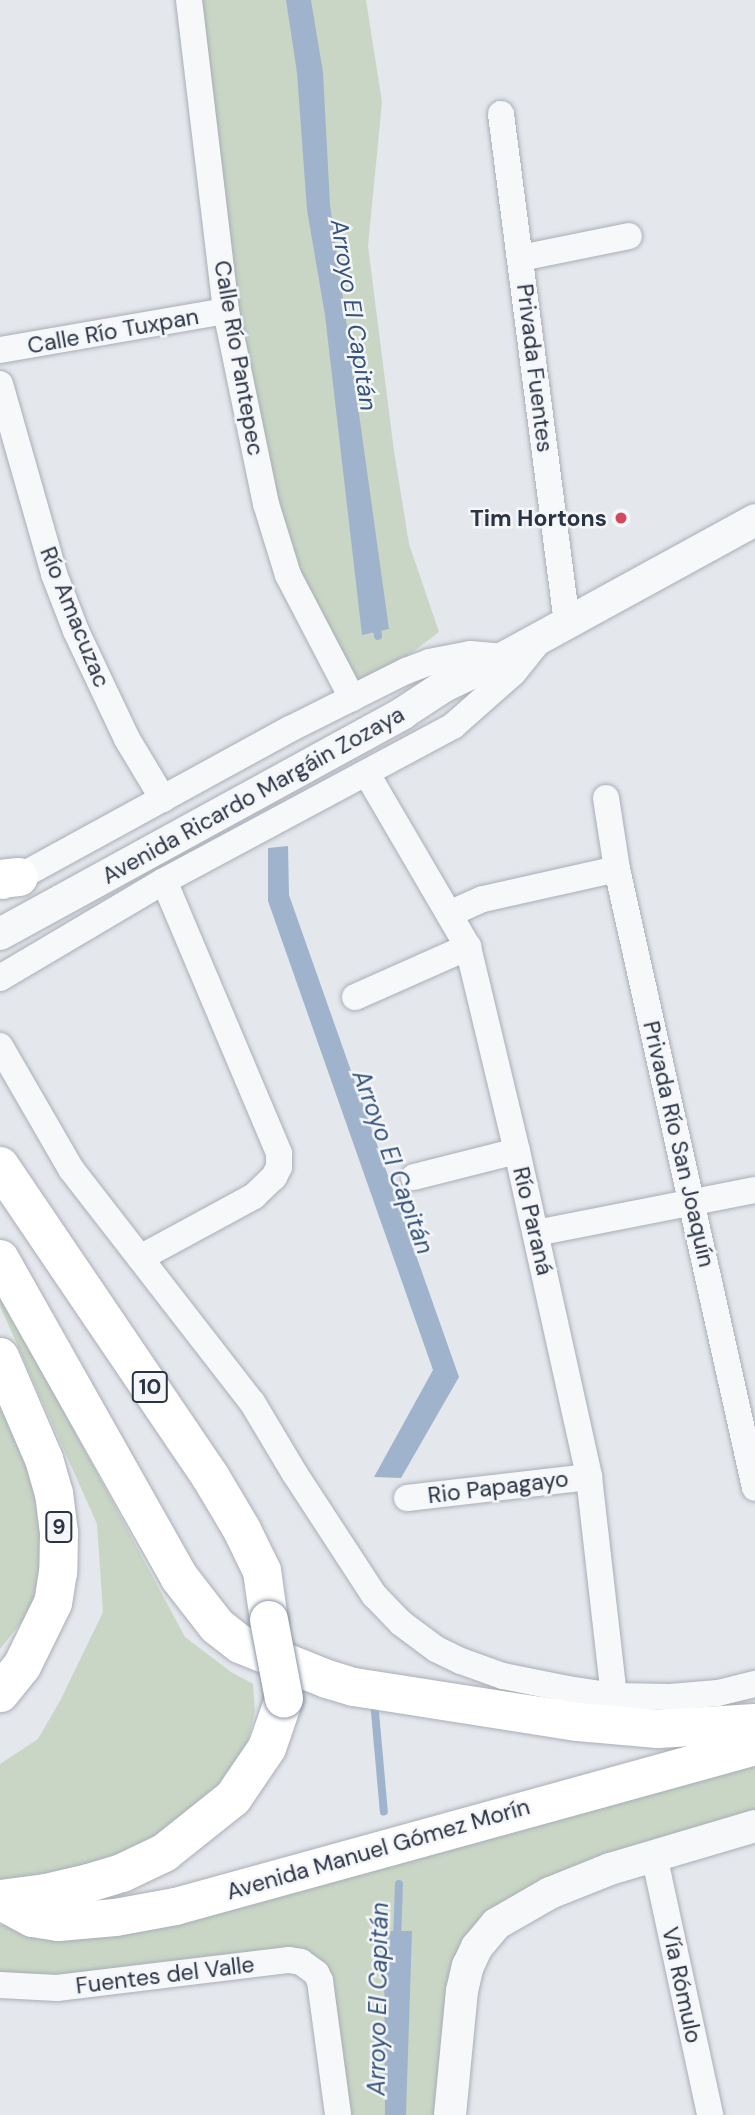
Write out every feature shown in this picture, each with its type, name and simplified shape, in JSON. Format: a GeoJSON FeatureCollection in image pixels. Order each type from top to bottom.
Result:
{"type":"FeatureCollection","features":[{"type":"Feature","properties":{"kind":"highway","name":"10"},"geometry":{"type":"LineString","coordinates":[[0,1167],[230,1508],[262,1571],[284,1699],[267,1748],[233,1798],[163,1853],[122,1872],[89,1882],[46,1893],[0,1900]]}},
{"type":"Feature","properties":{"kind":"highway"},"geometry":{"type":"LineString","coordinates":[[0,1259],[179,1577],[216,1626],[240,1644],[354,1687],[589,1724],[658,1729],[755,1723]]}},
{"type":"Feature","properties":{"kind":"highway","name":"9"},"geometry":{"type":"LineString","coordinates":[[0,1357],[44,1459],[54,1493],[59,1534],[58,1572],[53,1602],[22,1667],[0,1693]]}},
{"type":"Feature","properties":{"kind":"main road","name":"Avenida Manuel Gómez Morín"},"geometry":{"type":"LineString","coordinates":[[0,1900],[32,1917],[58,1922],[115,1917],[175,1906],[755,1745]]}},
{"type":"Feature","properties":{"kind":"street","name":"Calle Río Pantepec"},"geometry":{"type":"LineString","coordinates":[[189,0],[226,311],[277,542],[288,575],[352,698]]}},
{"type":"Feature","properties":{"kind":"street","name":"Privada Fuentes"},"geometry":{"type":"LineString","coordinates":[[501,114],[522,258],[554,630]]}},
{"type":"Feature","properties":{"kind":"street"},"geometry":{"type":"LineString","coordinates":[[522,258],[629,236]]}},
{"type":"Feature","properties":{"kind":"street","name":"Calle Río Tuxpan"},"geometry":{"type":"LineString","coordinates":[[0,350],[226,311]]}},
{"type":"Feature","properties":{"kind":"street","name":"Río Amacuzac"},"geometry":{"type":"LineString","coordinates":[[0,384],[54,575],[76,631],[127,739],[163,799]]}},
{"type":"Feature","properties":{"kind":"street","name":"Avenida Ricardo Margáin Zozaya"},"geometry":{"type":"LineString","coordinates":[[0,934],[307,766],[444,686],[505,657],[755,520]]}},
{"type":"Feature","properties":{"kind":"street"},"geometry":{"type":"LineString","coordinates":[[0,978],[164,881],[453,726],[513,673],[554,630]]}},
{"type":"Feature","properties":{"kind":"street","name":"Avenida Ricardo Margáin Zozaya"},"geometry":{"type":"LineString","coordinates":[[6,881],[352,698],[429,662],[470,654],[505,657]]}},
{"type":"Feature","properties":{"kind":"street","name":"Río Paraná"},"geometry":{"type":"LineString","coordinates":[[367,774],[468,947],[536,1233],[589,1477],[614,1696]]}},
{"type":"Feature","properties":{"kind":"street","name":"Privada Río San Joaquín"},"geometry":{"type":"LineString","coordinates":[[606,798],[617,869],[755,1488]]}},
{"type":"Feature","properties":{"kind":"street"},"geometry":{"type":"LineString","coordinates":[[449,914],[483,899],[617,869]]}},
{"type":"Feature","properties":{"kind":"street"},"geometry":{"type":"LineString","coordinates":[[140,1258],[254,1196],[274,1177],[279,1167],[279,1153],[164,881]]}},
{"type":"Feature","properties":{"kind":"street"},"geometry":{"type":"LineString","coordinates":[[355,997],[468,947]]}},
{"type":"Feature","properties":{"kind":"street"},"geometry":{"type":"LineString","coordinates":[[0,1046],[71,1169],[252,1402],[295,1474],[374,1595],[401,1622],[436,1649],[482,1669],[516,1679],[614,1696],[718,1693],[755,1684]]}},
{"type":"Feature","properties":{"kind":"street"},"geometry":{"type":"LineString","coordinates":[[414,1177],[517,1151]]}},
{"type":"Feature","properties":{"kind":"street"},"geometry":{"type":"LineString","coordinates":[[536,1233],[755,1190]]}},
{"type":"Feature","properties":{"kind":"street","name":"Rio Papagayo"},"geometry":{"type":"LineString","coordinates":[[407,1498],[589,1477]]}},
{"type":"Feature","properties":{"kind":"street"},"geometry":{"type":"LineString","coordinates":[[450,2115],[462,1991],[477,1947],[496,1924],[550,1893],[654,1855],[755,1826]]}},
{"type":"Feature","properties":{"kind":"street","name":"Vía Rómulo"},"geometry":{"type":"LineString","coordinates":[[654,1855],[710,2115]]}},
{"type":"Feature","properties":{"kind":"street","name":"Fuentes del Valle"},"geometry":{"type":"LineString","coordinates":[[0,1985],[57,1988],[289,1960],[311,1967],[320,1981],[338,2115]]}},
{"type":"Feature","properties":{"kind":"green space"},"geometry":{"type":"Polygon","coordinates":[[[184,0],[366,0],[382,102],[368,246],[394,451],[409,544],[439,632],[352,698],[277,542],[184,0]]]}},
{"type":"Feature","properties":{"kind":"green space"},"geometry":{"type":"Polygon","coordinates":[[[0,1292],[185,1637],[231,1672],[253,1684],[255,1712],[240,1772],[126,1865],[0,1888],[0,1764],[38,1739],[61,1699],[103,1612],[97,1524],[0,1306],[0,1292]]]}},
{"type":"Feature","properties":{"kind":"green space"},"geometry":{"type":"Polygon","coordinates":[[[0,1352],[54,1489],[35,1605],[0,1649],[0,1352]]]}},
{"type":"Feature","properties":{"kind":"green space"},"geometry":{"type":"Polygon","coordinates":[[[755,1745],[755,1829],[550,1893],[468,1966],[450,2115],[338,2115],[320,1982],[289,1960],[0,1983],[0,1925],[115,1917],[755,1745]]]}},
{"type":"Feature","properties":{"kind":"water"},"geometry":{"type":"Polygon","coordinates":[[[286,0],[311,0],[323,72],[330,205],[389,629],[362,635],[325,315],[307,210],[297,73],[286,0]]]}},
{"type":"Feature","properties":{"kind":"water"},"geometry":{"type":"Polygon","coordinates":[[[288,846],[289,895],[459,1377],[401,1478],[374,1477],[433,1370],[268,901],[268,848],[288,846]]]}},
{"type":"Feature","properties":{"kind":"water"},"geometry":{"type":"Polygon","coordinates":[[[384,1931],[412,1931],[406,2115],[385,2115],[384,1931]]]}},
{"type":"Feature","properties":{"kind":"waterway","name":"Arroyo El Capitán"},"geometry":{"type":"LineString","coordinates":[[376,621],[378,636]]}},
{"type":"Feature","properties":{"kind":"waterway","name":"Arroyo El Capitán"},"geometry":{"type":"LineString","coordinates":[[374,1701],[384,1812]]}},
{"type":"Feature","properties":{"kind":"waterway","name":"Arroyo El Capitán"},"geometry":{"type":"LineString","coordinates":[[397,1941],[399,1884]]}},
{"type":"Feature","properties":{"kind":"place","name":"Tim Hortons"},"geometry":{"type":"Point","coordinates":[621,518]}}]}
